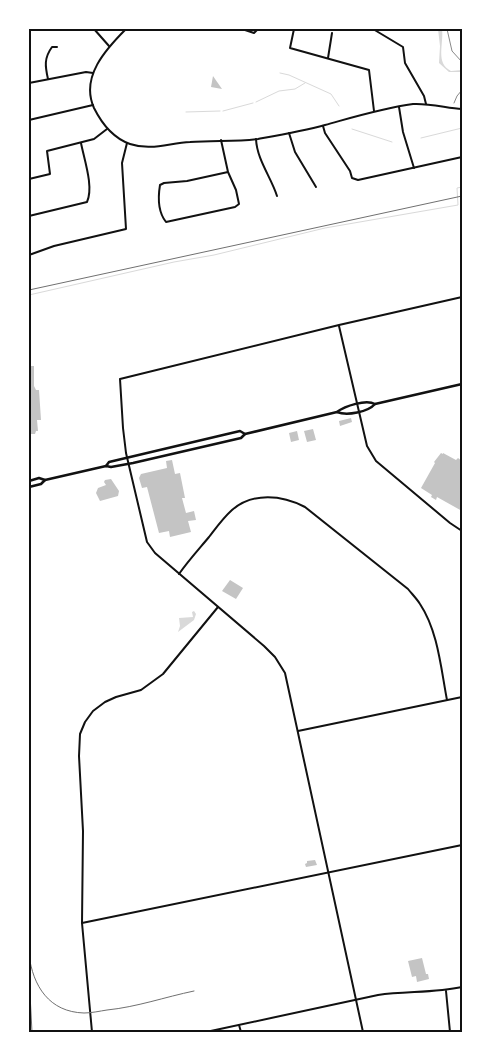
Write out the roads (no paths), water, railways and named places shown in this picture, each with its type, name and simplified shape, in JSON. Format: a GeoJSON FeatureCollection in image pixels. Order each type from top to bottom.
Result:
{"type":"FeatureCollection","features":[{"type":"Feature","properties":{"kind":"main road"},"geometry":{"type":"LineString","coordinates":[[337,412],[343,414],[359,411],[370,408],[375,404],[462,384]]}},
{"type":"Feature","properties":{"kind":"main road"},"geometry":{"type":"LineString","coordinates":[[29,487],[41,484],[45,480],[106,466],[129,464],[241,438],[245,434],[337,412],[357,405],[371,402],[375,404]]}},
{"type":"Feature","properties":{"kind":"main road"},"geometry":{"type":"LineString","coordinates":[[106,466],[109,462],[240,431],[245,434]]}},
{"type":"Feature","properties":{"kind":"main road"},"geometry":{"type":"LineString","coordinates":[[223,435],[225,441]]}},
{"type":"Feature","properties":{"kind":"main road"},"geometry":{"type":"LineString","coordinates":[[29,481],[39,478],[45,480]]}},
{"type":"Feature","properties":{"kind":"street"},"geometry":{"type":"LineString","coordinates":[[94,29],[109,46]]}},
{"type":"Feature","properties":{"kind":"street"},"geometry":{"type":"LineString","coordinates":[[126,29],[109,46],[100,59],[93,73],[90,89],[93,106],[107,129],[127,143],[143,147],[156,148],[188,142],[256,139],[323,126],[374,112],[414,104],[462,110]]}},
{"type":"Feature","properties":{"kind":"street"},"geometry":{"type":"LineString","coordinates":[[242,29],[254,33],[258,29]]}},
{"type":"Feature","properties":{"kind":"street"},"geometry":{"type":"LineString","coordinates":[[294,29],[290,48],[370,70],[374,112]]}},
{"type":"Feature","properties":{"kind":"street"},"geometry":{"type":"LineString","coordinates":[[373,29],[403,47],[405,63],[424,96],[426,104]]}},
{"type":"Feature","properties":{"kind":"street"},"geometry":{"type":"LineString","coordinates":[[328,58],[332,33]]}},
{"type":"Feature","properties":{"kind":"street"},"geometry":{"type":"LineString","coordinates":[[48,79],[45,61],[52,47],[57,47]]}},
{"type":"Feature","properties":{"kind":"street"},"geometry":{"type":"LineString","coordinates":[[29,83],[86,72],[93,73]]}},
{"type":"Feature","properties":{"kind":"street"},"geometry":{"type":"LineString","coordinates":[[29,120],[93,106]]}},
{"type":"Feature","properties":{"kind":"street"},"geometry":{"type":"LineString","coordinates":[[399,107],[403,132],[414,168]]}},
{"type":"Feature","properties":{"kind":"street"},"geometry":{"type":"LineString","coordinates":[[323,126],[352,178],[358,180],[462,156]]}},
{"type":"Feature","properties":{"kind":"street"},"geometry":{"type":"LineString","coordinates":[[29,179],[50,174],[47,151],[81,144],[94,139],[107,129]]}},
{"type":"Feature","properties":{"kind":"street"},"geometry":{"type":"LineString","coordinates":[[289,133],[295,152],[316,187]]}},
{"type":"Feature","properties":{"kind":"street"},"geometry":{"type":"LineString","coordinates":[[256,139],[258,156],[272,181],[277,196]]}},
{"type":"Feature","properties":{"kind":"street"},"geometry":{"type":"LineString","coordinates":[[221,140],[228,172],[236,190],[239,204],[235,207],[166,222],[162,217],[159,201],[160,185],[228,172]]}},
{"type":"Feature","properties":{"kind":"street"},"geometry":{"type":"LineString","coordinates":[[29,255],[54,246],[126,229],[122,163],[127,143]]}},
{"type":"Feature","properties":{"kind":"street"},"geometry":{"type":"LineString","coordinates":[[29,216],[87,202],[89,198],[88,176],[81,144]]}},
{"type":"Feature","properties":{"kind":"street"},"geometry":{"type":"LineString","coordinates":[[363,1032],[285,673],[276,657],[154,553],[147,542],[128,459],[123,428],[120,379],[462,297]]}},
{"type":"Feature","properties":{"kind":"street"},"geometry":{"type":"LineString","coordinates":[[339,326],[367,446],[376,461],[462,531]]}},
{"type":"Feature","properties":{"kind":"street"},"geometry":{"type":"LineString","coordinates":[[179,574],[232,510],[241,504],[259,498],[276,497],[290,500],[305,507],[408,589],[420,604],[434,636],[447,700]]}},
{"type":"Feature","properties":{"kind":"street"},"geometry":{"type":"LineString","coordinates":[[92,1032],[82,923],[83,831],[79,756],[80,734],[85,722],[93,711],[105,702],[141,690],[163,674],[218,607]]}},
{"type":"Feature","properties":{"kind":"street"},"geometry":{"type":"LineString","coordinates":[[298,731],[462,697]]}},
{"type":"Feature","properties":{"kind":"street"},"geometry":{"type":"LineString","coordinates":[[82,923],[462,845]]}},
{"type":"Feature","properties":{"kind":"street"},"geometry":{"type":"LineString","coordinates":[[206,1032],[391,993],[446,991],[462,987]]}},
{"type":"Feature","properties":{"kind":"street"},"geometry":{"type":"LineString","coordinates":[[446,991],[450,1032]]}},
{"type":"Feature","properties":{"kind":"street"},"geometry":{"type":"LineString","coordinates":[[239,1025],[241,1032]]}},
{"type":"Feature","properties":{"kind":"waterway"},"geometry":{"type":"LineString","coordinates":[[280,73],[289,75],[331,94],[339,106]]}},
{"type":"Feature","properties":{"kind":"waterway"},"geometry":{"type":"LineString","coordinates":[[256,102],[279,91],[295,89],[305,83]]}},
{"type":"Feature","properties":{"kind":"waterway"},"geometry":{"type":"LineString","coordinates":[[223,111],[253,103]]}},
{"type":"Feature","properties":{"kind":"waterway"},"geometry":{"type":"LineString","coordinates":[[186,112],[220,111]]}},
{"type":"Feature","properties":{"kind":"waterway"},"geometry":{"type":"LineString","coordinates":[[421,138],[462,128]]}},
{"type":"Feature","properties":{"kind":"waterway"},"geometry":{"type":"LineString","coordinates":[[352,129],[392,142]]}},
{"type":"Feature","properties":{"kind":"waterway"},"geometry":{"type":"LineString","coordinates":[[29,295],[174,262],[214,255],[325,228],[458,205],[457,188],[462,187]]}},
{"type":"Feature","properties":{"kind":"railway"},"geometry":{"type":"LineString","coordinates":[[29,290],[462,196]]}},
{"type":"Feature","properties":{"kind":"railway"},"geometry":{"type":"LineString","coordinates":[[29,955],[34,977],[45,995],[61,1008],[72,1011],[87,1013],[118,1009],[194,991]]}},
{"type":"Feature","properties":{"kind":"railway"},"geometry":{"type":"LineString","coordinates":[[29,975],[32,1032]]}}]}
